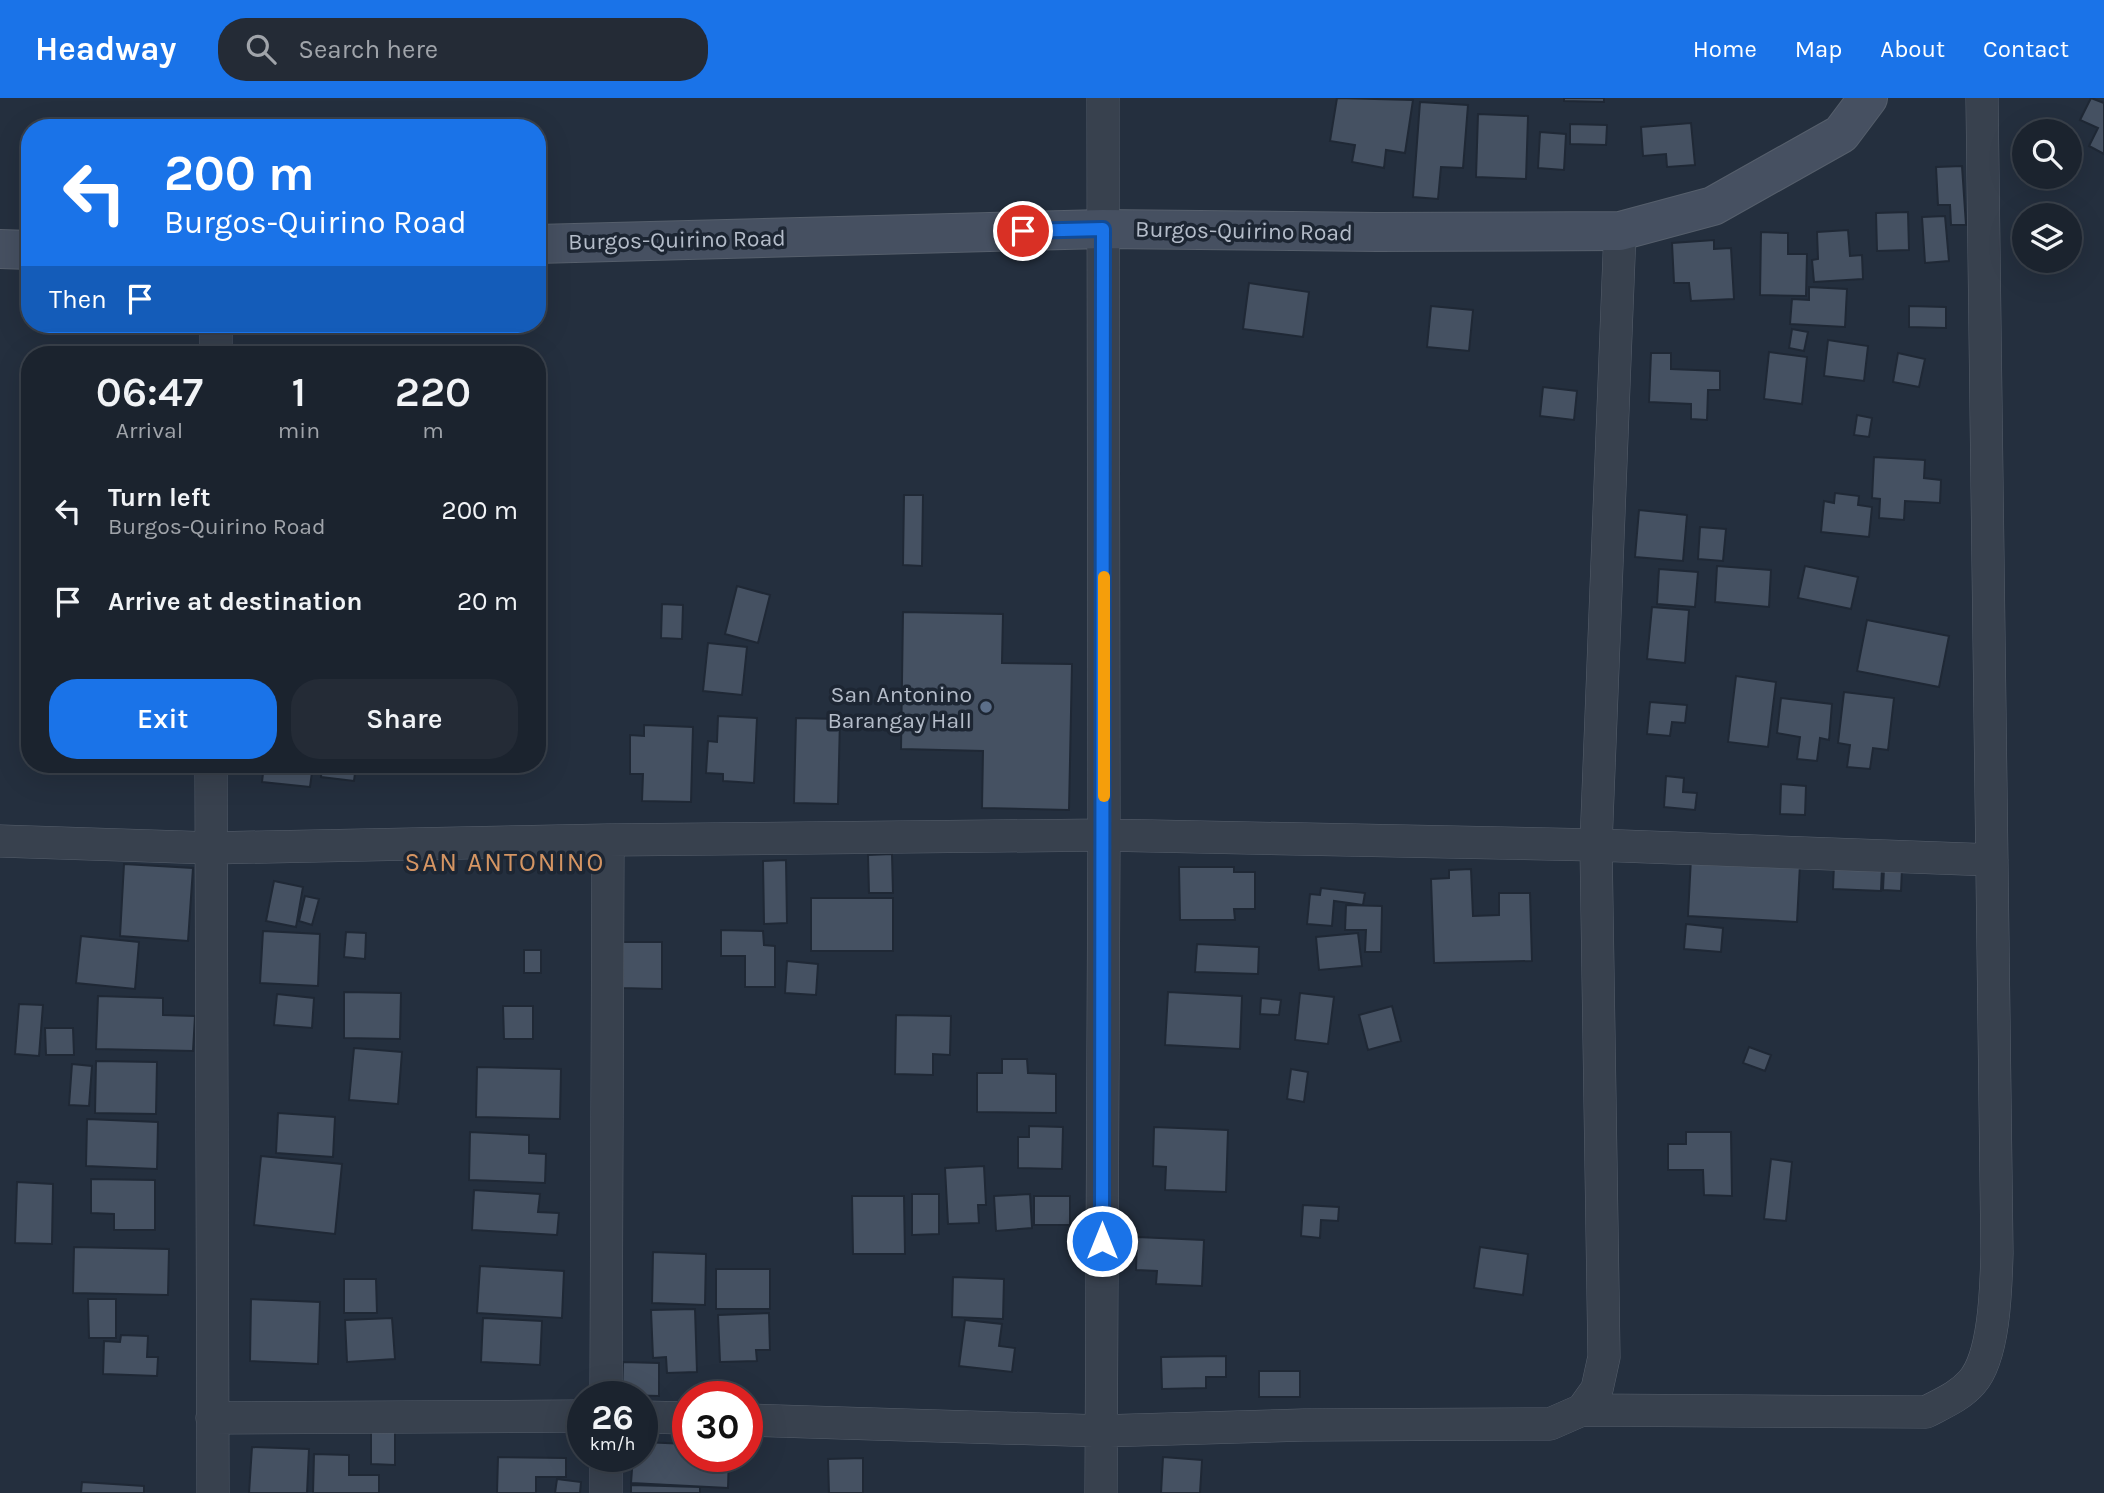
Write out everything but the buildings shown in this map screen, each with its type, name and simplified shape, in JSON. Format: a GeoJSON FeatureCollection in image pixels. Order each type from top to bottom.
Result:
{"type":"FeatureCollection","features":[{"type":"Feature","properties":{"kind":"street"},"geometry":{"type":"LineString","coordinates":[[1101,1493],[1103,98]]}},
{"type":"Feature","properties":{"kind":"street","name":"Burgos-Quirino Road"},"geometry":{"type":"LineString","coordinates":[[546,244],[1103,229],[1620,231],[1713,206],[1841,134],[1868,98]]}},
{"type":"Feature","properties":{"kind":"street"},"geometry":{"type":"LineString","coordinates":[[763,1420],[1101,1431],[1304,1425],[1550,1424],[1582,1409],[1926,1412],[1959,1395],[1975,1380],[1986,1352],[1995,1310],[1997,1253],[1982,98]]}},
{"type":"Feature","properties":{"kind":"street"},"geometry":{"type":"LineString","coordinates":[[1582,1409],[1597,1390],[1604,1357],[1595,845],[1620,231]]}},
{"type":"Feature","properties":{"kind":"street"},"geometry":{"type":"LineString","coordinates":[[0,249],[21,250]]}},
{"type":"Feature","properties":{"kind":"street"},"geometry":{"type":"LineString","coordinates":[[211,773],[213,1493]]}},
{"type":"Feature","properties":{"kind":"street"},"geometry":{"type":"LineString","coordinates":[[0,841],[211,848],[608,840],[1104,835],[1595,845],[1992,860]]}},
{"type":"Feature","properties":{"kind":"street"},"geometry":{"type":"LineString","coordinates":[[606,1381],[608,840]]}},
{"type":"Feature","properties":{"kind":"street"},"geometry":{"type":"LineString","coordinates":[[212,1418],[567,1416]]}},
{"type":"Feature","properties":{"kind":"street"},"geometry":{"type":"LineString","coordinates":[[606,1472],[606,1493]]}},
{"type":"Feature","properties":{"kind":"slow traffic"},"geometry":{"type":"LineString","coordinates":[[1104,577],[1104,796]]}},
{"type":"Feature","properties":{"kind":"place","name":"San Antonino Barangay Hall"},"geometry":{"type":"Point","coordinates":[986,707]}},
{"type":"Feature","properties":{"kind":"district","name":"SAN ANTONINO"},"geometry":{"type":"Point","coordinates":[505,862]}},
{"type":"Feature","properties":{"kind":"route"},"geometry":{"type":"LineString","coordinates":[[1023,231],[1103,229],[1102,1241]]}}]}
